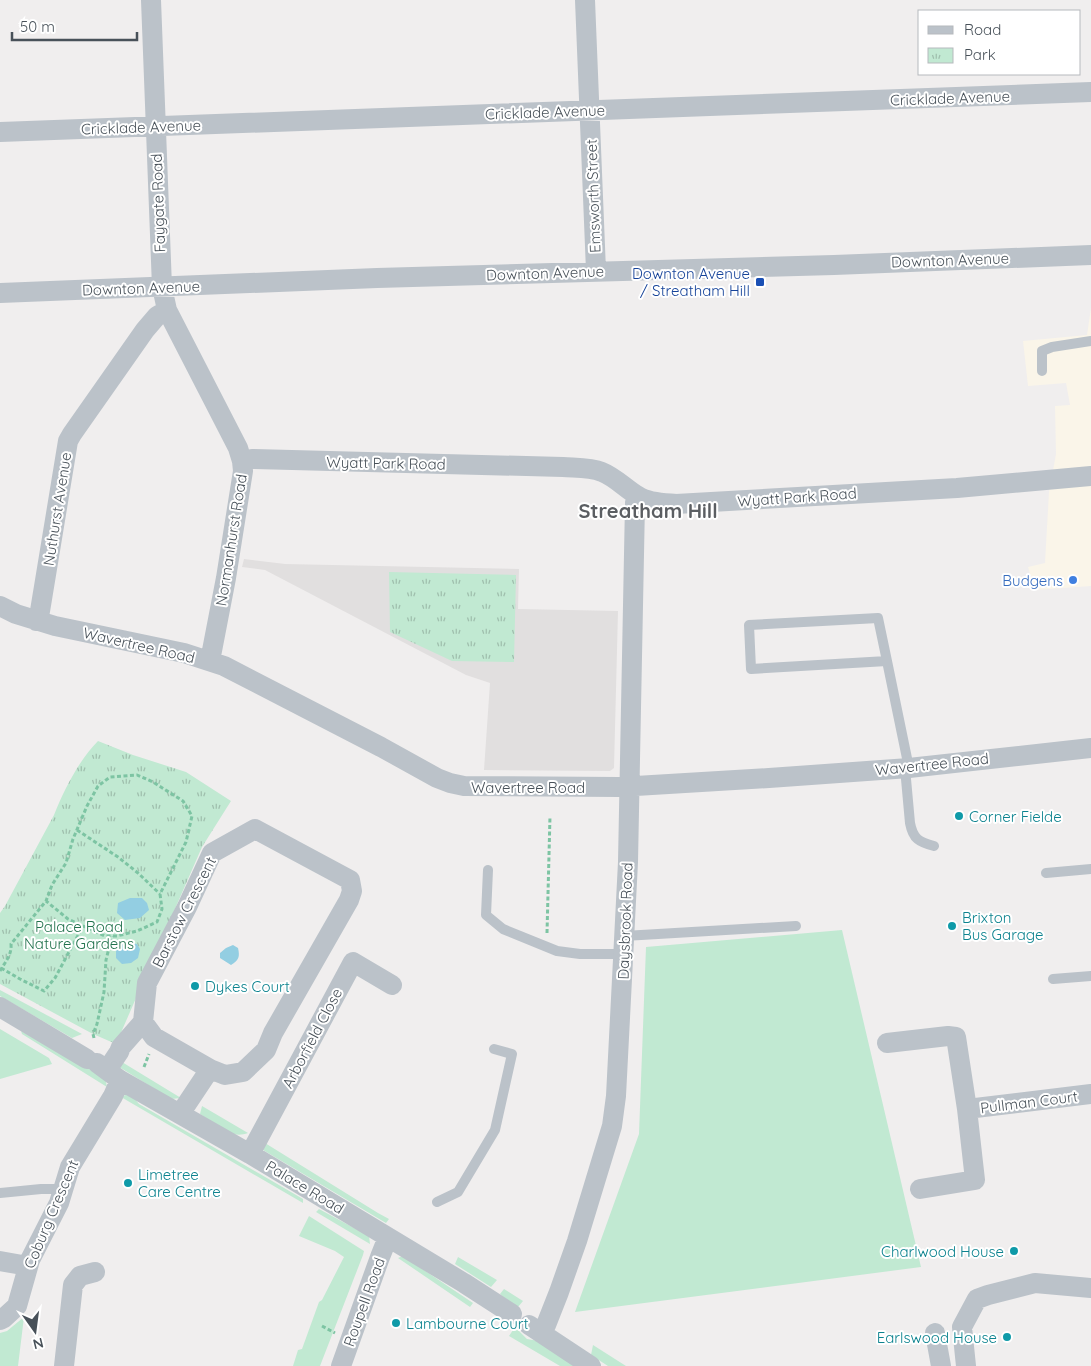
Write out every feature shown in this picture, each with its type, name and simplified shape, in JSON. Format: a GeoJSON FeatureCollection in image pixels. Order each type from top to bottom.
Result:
{"type":"FeatureCollection","features":[{"type":"Feature","properties":{"kind":"street","name":"Faygate Road"},"geometry":{"type":"LineString","coordinates":[[151,0],[162,287]]}},
{"type":"Feature","properties":{"kind":"street","name":"Emsworth Street"},"geometry":{"type":"LineString","coordinates":[[585,0],[596,271]]}},
{"type":"Feature","properties":{"kind":"street","name":"Cricklade Avenue"},"geometry":{"type":"LineString","coordinates":[[0,132],[1091,92]]}},
{"type":"Feature","properties":{"kind":"street","name":"Downton Avenue"},"geometry":{"type":"LineString","coordinates":[[0,293],[1091,255]]}},
{"type":"Feature","properties":{"kind":"street","name":"Normanhurst Road"},"geometry":{"type":"LineString","coordinates":[[162,287],[167,310],[238,448],[242,461],[242,484],[216,637],[210,661]]}},
{"type":"Feature","properties":{"kind":"street","name":"Nuthurst Avenue"},"geometry":{"type":"LineString","coordinates":[[36,621],[40,611],[65,453],[72,434],[145,330],[157,316],[167,310]]}},
{"type":"Feature","properties":{"kind":"street","name":"Wyatt Park Road"},"geometry":{"type":"LineString","coordinates":[[242,461],[252,459],[592,469],[608,474],[638,497],[676,504],[956,488],[1091,476]]}},
{"type":"Feature","properties":{"kind":"street","name":"Daysbrook Road"},"geometry":{"type":"LineString","coordinates":[[591,1366],[535,1329],[546,1325],[577,1241],[612,1126],[616,1096],[628,862],[635,503],[638,497]]}},
{"type":"Feature","properties":{"kind":"street","name":"Wavertree Road"},"geometry":{"type":"LineString","coordinates":[[0,606],[36,621],[184,653],[224,666],[437,778],[464,786],[629,786],[769,778],[907,768],[1091,748]]}},
{"type":"Feature","properties":{"kind":"street","name":"Barstow Crescent"},"geometry":{"type":"LineString","coordinates":[[255,829],[350,880],[352,891],[349,900],[273,1033],[266,1050],[243,1072],[226,1075],[210,1069],[154,1038],[143,1022],[148,983],[212,854],[255,829]]}},
{"type":"Feature","properties":{"kind":"street","name":"Arborfield Close"},"geometry":{"type":"LineString","coordinates":[[250,1154],[353,962],[392,986]]}},
{"type":"Feature","properties":{"kind":"street","name":"Palace Road"},"geometry":{"type":"LineString","coordinates":[[0,1007],[250,1154],[512,1314]]}},
{"type":"Feature","properties":{"kind":"street"},"geometry":{"type":"LineString","coordinates":[[102,1068],[119,1052],[121,1047],[143,1022]]}},
{"type":"Feature","properties":{"kind":"street","name":"Pullman Court"},"geometry":{"type":"LineString","coordinates":[[886,1043],[948,1036],[956,1037],[975,1180],[920,1189]]}},
{"type":"Feature","properties":{"kind":"street","name":"Coburg Crescent"},"geometry":{"type":"LineString","coordinates":[[0,1320],[17,1306],[28,1266],[59,1203],[70,1166],[113,1096],[102,1068]]}},
{"type":"Feature","properties":{"kind":"street"},"geometry":{"type":"LineString","coordinates":[[180,1114],[210,1069]]}},
{"type":"Feature","properties":{"kind":"street","name":"Pullman Court"},"geometry":{"type":"LineString","coordinates":[[967,1109],[1091,1094]]}},
{"type":"Feature","properties":{"kind":"street","name":"Roupell Road"},"geometry":{"type":"LineString","coordinates":[[341,1366],[388,1237]]}},
{"type":"Feature","properties":{"kind":"street"},"geometry":{"type":"LineString","coordinates":[[0,1261],[28,1266]]}},
{"type":"Feature","properties":{"kind":"street"},"geometry":{"type":"LineString","coordinates":[[64,1366],[73,1285],[80,1276],[95,1272]]}},
{"type":"Feature","properties":{"kind":"street"},"geometry":{"type":"LineString","coordinates":[[966,1366],[962,1327],[977,1299],[1035,1283],[1091,1288]]}},
{"type":"Feature","properties":{"kind":"street"},"geometry":{"type":"LineString","coordinates":[[934,1333],[942,1366]]}},
{"type":"Feature","properties":{"kind":"lane"},"geometry":{"type":"LineString","coordinates":[[1042,371],[1042,351],[1052,347],[1091,341]]}},
{"type":"Feature","properties":{"kind":"lane"},"geometry":{"type":"LineString","coordinates":[[887,661],[751,669],[749,624],[878,618],[887,661],[907,768],[910,823],[915,837],[934,846]]}},
{"type":"Feature","properties":{"kind":"lane"},"geometry":{"type":"LineString","coordinates":[[1046,873],[1091,869]]}},
{"type":"Feature","properties":{"kind":"lane"},"geometry":{"type":"LineString","coordinates":[[488,870],[486,915],[503,929],[557,951],[580,954],[623,945],[796,926]]}},
{"type":"Feature","properties":{"kind":"lane"},"geometry":{"type":"LineString","coordinates":[[1053,979],[1091,976]]}},
{"type":"Feature","properties":{"kind":"lane"},"geometry":{"type":"LineString","coordinates":[[437,1202],[458,1192],[495,1130],[512,1054],[494,1049]]}},
{"type":"Feature","properties":{"kind":"lane"},"geometry":{"type":"LineString","coordinates":[[0,1193],[41,1189],[63,1190]]}},
{"type":"Feature","properties":{"kind":"path"},"geometry":{"type":"LineString","coordinates":[[46,901],[68,919],[105,936],[137,931],[157,922],[162,909],[160,894],[186,842],[192,816],[183,801],[153,782],[137,775],[110,777],[98,786],[77,830],[66,863],[52,885],[46,901],[11,944],[11,950],[1,970],[44,990],[55,978],[83,926]]}},
{"type":"Feature","properties":{"kind":"path"},"geometry":{"type":"LineString","coordinates":[[547,947],[550,816]]}},
{"type":"Feature","properties":{"kind":"path"},"geometry":{"type":"LineString","coordinates":[[77,830],[118,857],[160,894]]}},
{"type":"Feature","properties":{"kind":"path"},"geometry":{"type":"LineString","coordinates":[[94,1038],[93,1034],[104,992],[106,960],[112,936]]}},
{"type":"Feature","properties":{"kind":"path"},"geometry":{"type":"LineString","coordinates":[[322,1326],[340,1335]]}},
{"type":"Feature","properties":{"kind":"shaded area"},"geometry":{"type":"Polygon","coordinates":[[[1091,308],[1091,586],[1035,590],[1028,567],[1045,563],[1049,492],[1056,454],[1055,406],[1070,405],[1066,383],[1028,386],[1023,341],[1087,335],[1091,308]]]}},
{"type":"Feature","properties":{"kind":"shaded area"},"geometry":{"type":"Polygon","coordinates":[[[244,559],[285,564],[519,569],[518,609],[618,611],[614,768],[610,771],[484,770],[490,683],[466,675],[265,570],[242,567],[244,559]]]}},
{"type":"Feature","properties":{"kind":"green space"},"geometry":{"type":"Polygon","coordinates":[[[389,572],[516,575],[514,662],[452,661],[390,632],[389,572]]]}},
{"type":"Feature","properties":{"kind":"green space","name":"Palace Road Nature Gardens"},"geometry":{"type":"Polygon","coordinates":[[[98,741],[133,755],[186,772],[231,801],[202,847],[116,1044],[93,1034],[0,984],[0,913],[54,815],[73,776],[98,741]]]}},
{"type":"Feature","properties":{"kind":"green space"},"geometry":{"type":"Polygon","coordinates":[[[842,930],[921,1267],[575,1312],[639,1134],[646,947],[842,930]]]}},
{"type":"Feature","properties":{"kind":"green space"},"geometry":{"type":"Polygon","coordinates":[[[0,990],[82,1034],[72,1038],[0,996],[0,990]]]}},
{"type":"Feature","properties":{"kind":"green space"},"geometry":{"type":"Polygon","coordinates":[[[0,1029],[49,1058],[52,1064],[0,1079],[0,1029]]]}},
{"type":"Feature","properties":{"kind":"green space"},"geometry":{"type":"Polygon","coordinates":[[[21,1031],[105,1077],[107,1087],[22,1034],[21,1031]]]}},
{"type":"Feature","properties":{"kind":"green space"},"geometry":{"type":"Polygon","coordinates":[[[117,1059],[181,1098],[171,1099],[116,1065],[117,1059]]]}},
{"type":"Feature","properties":{"kind":"green space"},"geometry":{"type":"Polygon","coordinates":[[[130,1093],[139,1104],[303,1199],[303,1203],[121,1097],[130,1093]]]}},
{"type":"Feature","properties":{"kind":"green space"},"geometry":{"type":"Polygon","coordinates":[[[202,1106],[248,1133],[241,1135],[223,1130],[200,1114],[202,1106]]]}},
{"type":"Feature","properties":{"kind":"green space"},"geometry":{"type":"Polygon","coordinates":[[[265,1143],[389,1219],[386,1223],[263,1150],[265,1143]]]}},
{"type":"Feature","properties":{"kind":"green space"},"geometry":{"type":"Polygon","coordinates":[[[319,1209],[369,1236],[370,1244],[316,1212],[319,1209]]]}},
{"type":"Feature","properties":{"kind":"green space"},"geometry":{"type":"Polygon","coordinates":[[[309,1216],[364,1251],[320,1366],[293,1366],[298,1350],[302,1349],[319,1302],[322,1300],[344,1257],[335,1251],[299,1236],[309,1216]]]}},
{"type":"Feature","properties":{"kind":"green space"},"geometry":{"type":"Polygon","coordinates":[[[403,1256],[473,1303],[470,1307],[398,1258],[403,1256]]]}},
{"type":"Feature","properties":{"kind":"green space"},"geometry":{"type":"Polygon","coordinates":[[[458,1257],[497,1280],[491,1287],[455,1264],[458,1257]]]}},
{"type":"Feature","properties":{"kind":"green space"},"geometry":{"type":"Polygon","coordinates":[[[504,1289],[523,1301],[518,1307],[500,1294],[504,1289]]]}},
{"type":"Feature","properties":{"kind":"green space"},"geometry":{"type":"Polygon","coordinates":[[[24,1317],[18,1366],[0,1366],[0,1333],[7,1331],[24,1317]]]}},
{"type":"Feature","properties":{"kind":"green space"},"geometry":{"type":"Polygon","coordinates":[[[515,1327],[527,1339],[539,1341],[577,1366],[560,1366],[509,1336],[515,1327]]]}},
{"type":"Feature","properties":{"kind":"green space"},"geometry":{"type":"Polygon","coordinates":[[[593,1345],[626,1366],[608,1366],[591,1355],[593,1345]]]}},
{"type":"Feature","properties":{"kind":"water"},"geometry":{"type":"Polygon","coordinates":[[[130,898],[142,898],[147,903],[149,910],[140,918],[125,920],[117,913],[118,903],[130,898]]]}},
{"type":"Feature","properties":{"kind":"water"},"geometry":{"type":"Polygon","coordinates":[[[137,944],[140,949],[138,958],[131,963],[122,964],[116,958],[116,949],[120,945],[137,944]]]}},
{"type":"Feature","properties":{"kind":"water"},"geometry":{"type":"Polygon","coordinates":[[[233,945],[238,948],[239,956],[231,965],[220,958],[220,953],[233,945]]]}},
{"type":"Feature","properties":{"kind":"place","name":"Downton Avenue / Streatham Hill"},"geometry":{"type":"Point","coordinates":[760,282]}},
{"type":"Feature","properties":{"kind":"place","name":"Budgens"},"geometry":{"type":"Point","coordinates":[1073,580]}},
{"type":"Feature","properties":{"kind":"place","name":"Corner Fielde"},"geometry":{"type":"Point","coordinates":[959,816]}},
{"type":"Feature","properties":{"kind":"place","name":"Brixton Bus Garage"},"geometry":{"type":"Point","coordinates":[952,926]}},
{"type":"Feature","properties":{"kind":"place","name":"Dykes Court"},"geometry":{"type":"Point","coordinates":[195,986]}},
{"type":"Feature","properties":{"kind":"place","name":"Limetree Care Centre"},"geometry":{"type":"Point","coordinates":[128,1183]}},
{"type":"Feature","properties":{"kind":"place","name":"Charlwood House"},"geometry":{"type":"Point","coordinates":[1014,1251]}},
{"type":"Feature","properties":{"kind":"place","name":"Lambourne Court"},"geometry":{"type":"Point","coordinates":[396,1323]}},
{"type":"Feature","properties":{"kind":"place","name":"Earlswood House"},"geometry":{"type":"Point","coordinates":[1007,1337]}},
{"type":"Feature","properties":{"kind":"district","name":"Streatham Hill"},"geometry":{"type":"Point","coordinates":[648,510]}}]}
